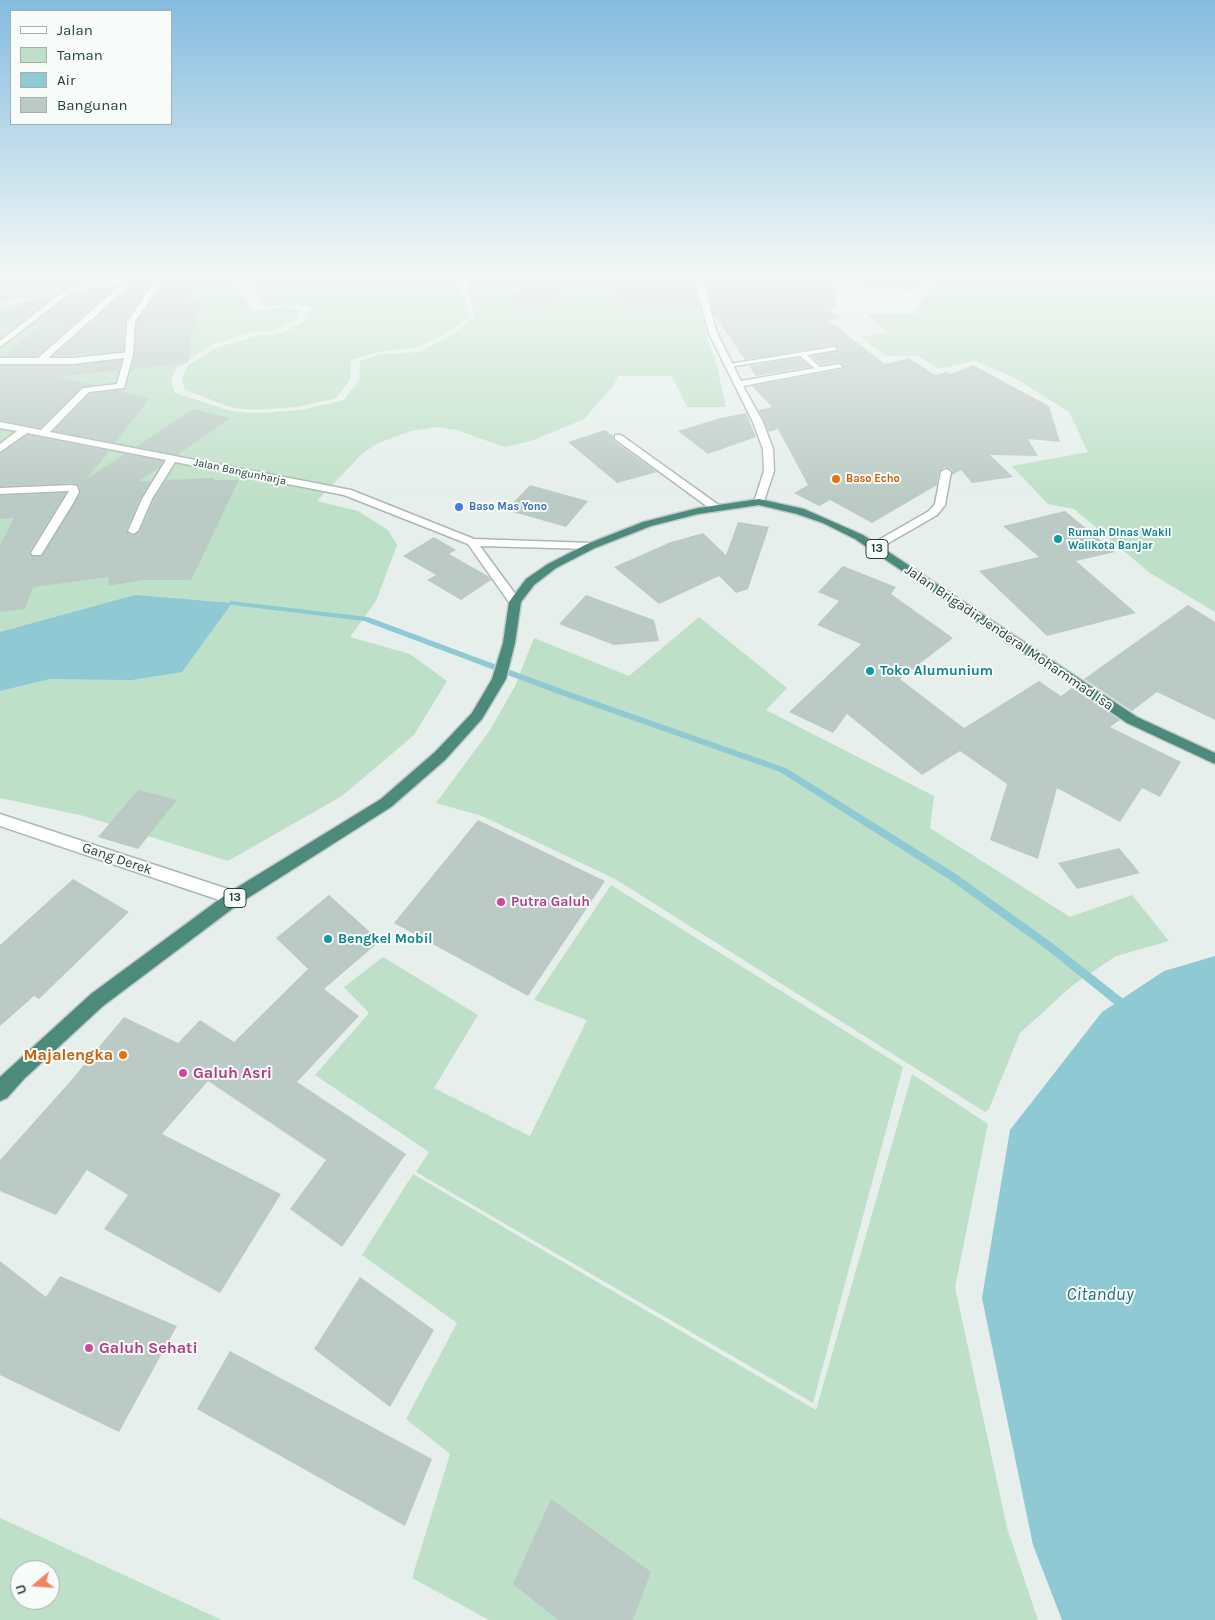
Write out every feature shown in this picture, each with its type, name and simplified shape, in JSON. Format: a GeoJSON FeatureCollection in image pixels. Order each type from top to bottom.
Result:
{"type":"FeatureCollection","features":[{"type":"Feature","properties":{"kind":"highway","name":"Jalan Brigadir Jenderal Mohammad Isa"},"geometry":{"type":"LineString","coordinates":[[0,1091],[17,1072],[97,1000],[234,898],[314,850],[386,803],[440,756],[477,716],[499,679],[509,643],[515,602],[530,582],[552,566],[591,546],[646,524],[716,508],[759,502],[800,511],[827,521],[874,547],[1132,720],[1215,759]]}},
{"type":"Feature","properties":{"kind":"street"},"geometry":{"type":"LineString","coordinates":[[40,361],[55,348]]}},
{"type":"Feature","properties":{"kind":"street"},"geometry":{"type":"LineString","coordinates":[[44,433],[86,390],[121,386],[129,348]]}},
{"type":"Feature","properties":{"kind":"street"},"geometry":{"type":"LineString","coordinates":[[720,348],[758,422],[768,449],[769,471],[759,502]]}},
{"type":"Feature","properties":{"kind":"street"},"geometry":{"type":"LineString","coordinates":[[0,361],[91,360],[129,355]]}},
{"type":"Feature","properties":{"kind":"street"},"geometry":{"type":"LineString","coordinates":[[738,384],[839,367]]}},
{"type":"Feature","properties":{"kind":"street","name":"Jalan Bangunharja"},"geometry":{"type":"LineString","coordinates":[[0,425],[347,492],[472,542]]}},
{"type":"Feature","properties":{"kind":"street"},"geometry":{"type":"LineString","coordinates":[[0,449],[25,430]]}},
{"type":"Feature","properties":{"kind":"street"},"geometry":{"type":"LineString","coordinates":[[618,437],[716,508]]}},
{"type":"Feature","properties":{"kind":"street"},"geometry":{"type":"LineString","coordinates":[[133,531],[147,499],[173,458]]}},
{"type":"Feature","properties":{"kind":"street"},"geometry":{"type":"LineString","coordinates":[[874,547],[933,513],[940,505],[946,472]]}},
{"type":"Feature","properties":{"kind":"street"},"geometry":{"type":"LineString","coordinates":[[0,491],[73,488],[74,492],[67,505],[37,553]]}},
{"type":"Feature","properties":{"kind":"street"},"geometry":{"type":"LineString","coordinates":[[472,542],[591,546]]}},
{"type":"Feature","properties":{"kind":"street"},"geometry":{"type":"LineString","coordinates":[[472,542],[515,602]]}},
{"type":"Feature","properties":{"kind":"street","name":"Gang Derek"},"geometry":{"type":"LineString","coordinates":[[0,820],[234,898]]}},
{"type":"Feature","properties":{"kind":"lane"},"geometry":{"type":"LineString","coordinates":[[728,365],[834,349]]}},
{"type":"Feature","properties":{"kind":"lane"},"geometry":{"type":"LineString","coordinates":[[802,354],[819,370]]}},
{"type":"Feature","properties":{"kind":"green space"},"geometry":{"type":"Polygon","coordinates":[[[0,348],[207,348],[176,369],[171,381],[175,393],[231,411],[256,413],[301,410],[344,400],[359,380],[360,361],[381,354],[418,352],[427,348],[711,348],[726,407],[687,407],[672,376],[618,376],[614,385],[584,419],[531,441],[504,447],[457,430],[437,427],[411,431],[378,443],[363,453],[317,501],[358,511],[388,530],[397,545],[376,601],[350,637],[410,654],[447,681],[414,735],[342,796],[228,861],[84,816],[0,798],[0,348]]]}},
{"type":"Feature","properties":{"kind":"green space"},"geometry":{"type":"Polygon","coordinates":[[[216,348],[414,348],[378,352],[351,360],[350,380],[336,398],[298,407],[254,410],[233,408],[185,390],[182,378],[188,365],[216,348]]]}},
{"type":"Feature","properties":{"kind":"green space"},"geometry":{"type":"Polygon","coordinates":[[[874,348],[1215,348],[1215,612],[1150,573],[1074,509],[1048,504],[1012,466],[1088,452],[1069,412],[1013,377],[975,361],[938,369],[918,356],[885,356],[874,348]]]}},
{"type":"Feature","properties":{"kind":"green space"},"geometry":{"type":"Polygon","coordinates":[[[699,617],[787,688],[766,710],[934,796],[930,828],[1070,917],[1132,895],[1169,941],[1116,956],[1073,985],[1020,1033],[989,1109],[985,1112],[615,879],[482,816],[436,803],[490,730],[515,686],[534,638],[629,676],[699,617]]]}},
{"type":"Feature","properties":{"kind":"green space"},"geometry":{"type":"Polygon","coordinates":[[[611,885],[903,1067],[813,1403],[416,1172],[429,1152],[315,1075],[369,1013],[344,987],[383,957],[478,1015],[434,1088],[530,1136],[587,1020],[534,1000],[611,885]]]}},
{"type":"Feature","properties":{"kind":"green space"},"geometry":{"type":"Polygon","coordinates":[[[912,1074],[988,1124],[955,1287],[1007,1528],[1038,1620],[489,1620],[412,1578],[450,1454],[406,1419],[457,1323],[362,1255],[413,1174],[816,1410],[912,1074]]]}},
{"type":"Feature","properties":{"kind":"green space"},"geometry":{"type":"Polygon","coordinates":[[[0,1518],[222,1620],[0,1620],[0,1518]]]}},
{"type":"Feature","properties":{"kind":"water"},"geometry":{"type":"Polygon","coordinates":[[[135,595],[232,603],[182,672],[132,680],[50,679],[0,691],[0,632],[135,595]]]}},
{"type":"Feature","properties":{"kind":"water","name":"Citanduy"},"geometry":{"type":"Polygon","coordinates":[[[1215,956],[1215,1620],[1062,1620],[1033,1545],[982,1298],[1010,1130],[1102,1012],[1164,971],[1215,956]]]}},
{"type":"Feature","properties":{"kind":"building"},"geometry":{"type":"Polygon","coordinates":[[[14,348],[47,348],[37,356],[4,356],[14,348]]]}},
{"type":"Feature","properties":{"kind":"building"},"geometry":{"type":"Polygon","coordinates":[[[63,348],[123,348],[123,351],[53,356],[63,348]]]}},
{"type":"Feature","properties":{"kind":"building"},"geometry":{"type":"Polygon","coordinates":[[[135,348],[190,348],[188,363],[131,369],[135,348]]]}},
{"type":"Feature","properties":{"kind":"building"},"geometry":{"type":"Polygon","coordinates":[[[737,348],[819,348],[745,360],[737,348]]]}},
{"type":"Feature","properties":{"kind":"building"},"geometry":{"type":"Polygon","coordinates":[[[838,348],[864,348],[885,364],[909,358],[935,375],[947,372],[951,374],[973,365],[1049,406],[1060,442],[1028,439],[1038,456],[990,455],[1013,477],[972,483],[961,470],[952,475],[952,470],[945,467],[939,472],[937,485],[872,523],[830,500],[819,506],[794,493],[808,485],[778,429],[769,432],[759,410],[772,407],[752,386],[843,369],[844,366],[839,362],[821,365],[811,356],[836,352],[838,348]]]}},
{"type":"Feature","properties":{"kind":"building"},"geometry":{"type":"Polygon","coordinates":[[[799,358],[810,367],[756,376],[749,366],[799,358]]]}},
{"type":"Feature","properties":{"kind":"building"},"geometry":{"type":"Polygon","coordinates":[[[122,360],[119,370],[59,377],[93,385],[82,387],[40,428],[0,420],[0,366],[73,366],[122,360]]]}},
{"type":"Feature","properties":{"kind":"building"},"geometry":{"type":"Polygon","coordinates":[[[117,391],[149,399],[115,443],[54,431],[90,394],[117,391]]]}},
{"type":"Feature","properties":{"kind":"building"},"geometry":{"type":"Polygon","coordinates":[[[193,409],[230,418],[177,455],[136,447],[193,409]]]}},
{"type":"Feature","properties":{"kind":"building"},"geometry":{"type":"Polygon","coordinates":[[[746,413],[756,437],[708,454],[678,431],[720,418],[746,413]]]}},
{"type":"Feature","properties":{"kind":"building"},"geometry":{"type":"Polygon","coordinates":[[[605,430],[613,436],[614,441],[657,472],[617,483],[568,442],[605,430]]]}},
{"type":"Feature","properties":{"kind":"building"},"geometry":{"type":"Polygon","coordinates":[[[27,435],[109,451],[86,479],[125,454],[163,461],[160,467],[139,481],[151,481],[140,498],[126,530],[132,536],[140,532],[154,500],[166,480],[215,478],[214,480],[239,480],[191,580],[143,580],[108,586],[109,577],[33,587],[25,609],[0,612],[0,545],[14,518],[0,519],[0,496],[66,493],[29,552],[32,556],[41,557],[81,493],[79,485],[73,483],[0,486],[0,454],[27,435]]]}},
{"type":"Feature","properties":{"kind":"building"},"geometry":{"type":"Polygon","coordinates":[[[530,485],[588,501],[566,527],[506,510],[530,485]]]}},
{"type":"Feature","properties":{"kind":"building"},"geometry":{"type":"Polygon","coordinates":[[[1065,511],[1115,552],[1076,561],[1136,613],[1047,636],[979,571],[1039,557],[1003,526],[1065,511]]]}},
{"type":"Feature","properties":{"kind":"building"},"geometry":{"type":"Polygon","coordinates":[[[738,522],[769,527],[748,589],[736,593],[719,576],[659,604],[614,567],[671,542],[703,533],[726,555],[738,522]]]}},
{"type":"Feature","properties":{"kind":"building"},"geometry":{"type":"Polygon","coordinates":[[[434,537],[456,550],[449,554],[488,576],[491,580],[461,600],[427,580],[436,575],[403,556],[434,537]]]}},
{"type":"Feature","properties":{"kind":"building"},"geometry":{"type":"Polygon","coordinates":[[[843,566],[896,587],[891,594],[953,638],[900,679],[964,728],[1039,681],[1061,696],[1072,688],[1120,720],[1110,727],[1181,762],[1160,797],[1142,788],[1120,822],[1057,788],[1038,859],[990,840],[1007,784],[960,751],[922,775],[847,714],[833,733],[789,712],[861,644],[817,625],[839,601],[818,592],[843,566]]]}},
{"type":"Feature","properties":{"kind":"building"},"geometry":{"type":"Polygon","coordinates":[[[586,595],[654,620],[659,641],[614,645],[559,624],[586,595]]]}},
{"type":"Feature","properties":{"kind":"building"},"geometry":{"type":"Polygon","coordinates":[[[1188,605],[1215,622],[1215,720],[1157,692],[1132,711],[1084,679],[1188,605]]]}},
{"type":"Feature","properties":{"kind":"building"},"geometry":{"type":"Polygon","coordinates":[[[138,790],[177,800],[138,849],[98,837],[138,790]]]}},
{"type":"Feature","properties":{"kind":"building","name":"Putra Galuh"},"geometry":{"type":"Polygon","coordinates":[[[478,820],[605,881],[528,996],[394,923],[478,820]]]}},
{"type":"Feature","properties":{"kind":"building"},"geometry":{"type":"Polygon","coordinates":[[[1119,848],[1140,873],[1077,889],[1058,863],[1119,848]]]}},
{"type":"Feature","properties":{"kind":"building"},"geometry":{"type":"Polygon","coordinates":[[[73,879],[129,912],[39,999],[34,996],[0,1026],[0,945],[73,879]]]}},
{"type":"Feature","properties":{"kind":"building"},"geometry":{"type":"Polygon","coordinates":[[[329,895],[380,941],[324,989],[359,1016],[297,1082],[406,1154],[342,1247],[290,1209],[326,1160],[208,1081],[162,1134],[281,1194],[220,1293],[104,1229],[128,1195],[87,1170],[56,1215],[0,1191],[0,1160],[68,1084],[124,1017],[178,1043],[200,1020],[234,1042],[308,969],[276,938],[329,895]]]}},
{"type":"Feature","properties":{"kind":"building","name":"Galuh Sehati"},"geometry":{"type":"Polygon","coordinates":[[[0,1261],[46,1297],[60,1276],[177,1326],[119,1432],[0,1375],[0,1261]]]}},
{"type":"Feature","properties":{"kind":"building"},"geometry":{"type":"Polygon","coordinates":[[[360,1277],[434,1330],[390,1407],[314,1349],[360,1277]]]}},
{"type":"Feature","properties":{"kind":"building"},"geometry":{"type":"Polygon","coordinates":[[[230,1351],[432,1459],[405,1526],[197,1409],[230,1351]]]}},
{"type":"Feature","properties":{"kind":"building"},"geometry":{"type":"Polygon","coordinates":[[[551,1499],[651,1572],[633,1620],[558,1620],[513,1584],[551,1499]]]}},
{"type":"Feature","properties":{"kind":"waterway"},"geometry":{"type":"LineString","coordinates":[[232,603],[365,619],[561,692],[783,770],[953,877],[1049,946],[1127,1008]]}},
{"type":"Feature","properties":{"kind":"place","name":"Baso Echo"},"geometry":{"type":"Point","coordinates":[836,479]}},
{"type":"Feature","properties":{"kind":"place","name":"Baso Mas Yono"},"geometry":{"type":"Point","coordinates":[459,507]}},
{"type":"Feature","properties":{"kind":"place","name":"Rumah Dinas Wakil Walikota Banjar"},"geometry":{"type":"Point","coordinates":[1058,539]}},
{"type":"Feature","properties":{"kind":"place","name":"Toko Alumunium"},"geometry":{"type":"Point","coordinates":[870,671]}},
{"type":"Feature","properties":{"kind":"place","name":"Putra Galuh"},"geometry":{"type":"Point","coordinates":[501,902]}},
{"type":"Feature","properties":{"kind":"place","name":"Bengkel Mobil"},"geometry":{"type":"Point","coordinates":[328,939]}},
{"type":"Feature","properties":{"kind":"place","name":"Majalengka"},"geometry":{"type":"Point","coordinates":[123,1055]}},
{"type":"Feature","properties":{"kind":"place","name":"Galuh Asri"},"geometry":{"type":"Point","coordinates":[183,1073]}},
{"type":"Feature","properties":{"kind":"place","name":"Galuh Sehati"},"geometry":{"type":"Point","coordinates":[89,1348]}}]}
